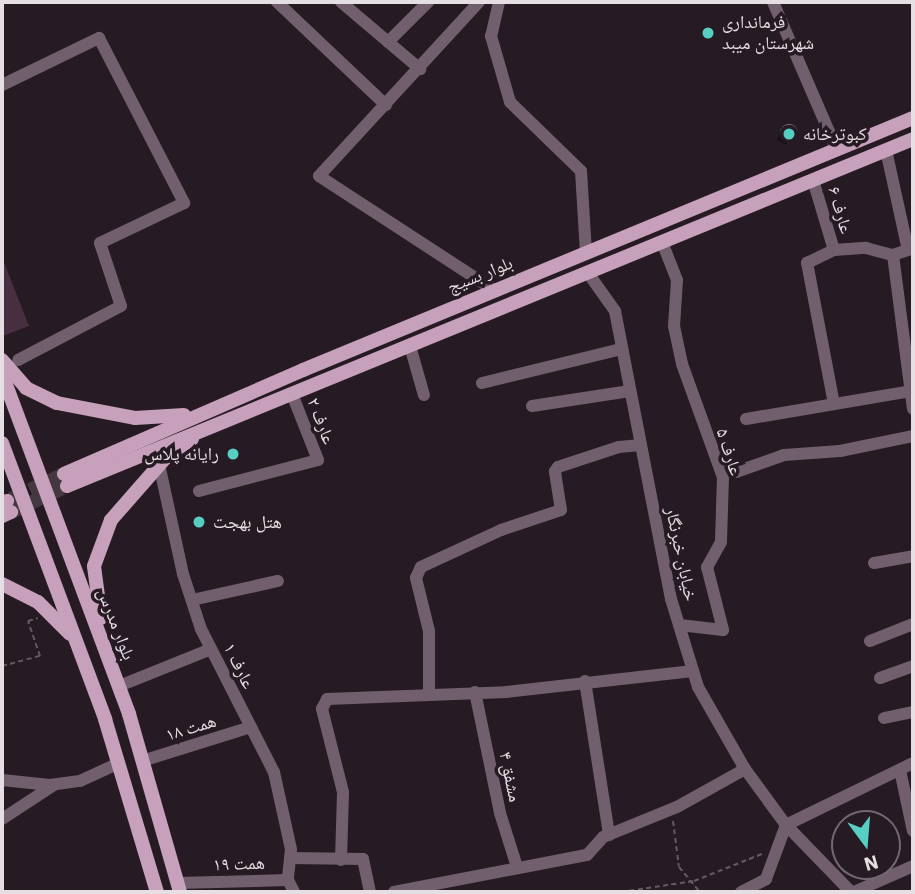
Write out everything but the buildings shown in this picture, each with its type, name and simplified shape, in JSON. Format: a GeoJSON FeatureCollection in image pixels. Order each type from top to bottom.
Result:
{"type":"FeatureCollection","features":[{"type":"Feature","properties":{"kind":"main road","name":"بلوار بسیج"},"geometry":{"type":"LineString","coordinates":[[913,118],[358,346],[219,406],[65,480],[292,394],[913,139]]}},
{"type":"Feature","properties":{"kind":"main road"},"geometry":{"type":"LineString","coordinates":[[358,346],[366,364]]}},
{"type":"Feature","properties":{"kind":"main road"},"geometry":{"type":"LineString","coordinates":[[2,360],[26,388],[86,411],[174,418],[219,406]]}},
{"type":"Feature","properties":{"kind":"main road","name":"بلوار مدرس"},"geometry":{"type":"LineString","coordinates":[[2,374],[119,686],[178,888]]}},
{"type":"Feature","properties":{"kind":"main road"},"geometry":{"type":"LineString","coordinates":[[111,664],[97,600],[97,549],[111,520],[159,464],[224,420]]}},
{"type":"Feature","properties":{"kind":"main road"},"geometry":{"type":"LineString","coordinates":[[2,443],[77,642],[119,763],[158,892]]}},
{"type":"Feature","properties":{"kind":"main road"},"geometry":{"type":"LineString","coordinates":[[2,584],[52,614],[77,642]]}},
{"type":"Feature","properties":{"kind":"street"},"geometry":{"type":"LineString","coordinates":[[277,2],[386,105]]}},
{"type":"Feature","properties":{"kind":"street"},"geometry":{"type":"LineString","coordinates":[[341,2],[420,69]]}},
{"type":"Feature","properties":{"kind":"street"},"geometry":{"type":"LineString","coordinates":[[388,42],[428,2]]}},
{"type":"Feature","properties":{"kind":"street"},"geometry":{"type":"LineString","coordinates":[[479,2],[320,176],[494,290]]}},
{"type":"Feature","properties":{"kind":"street"},"geometry":{"type":"LineString","coordinates":[[499,2],[491,36],[510,102],[582,171],[586,253]]}},
{"type":"Feature","properties":{"kind":"street"},"geometry":{"type":"LineString","coordinates":[[773,2],[837,150]]}},
{"type":"Feature","properties":{"kind":"street"},"geometry":{"type":"LineString","coordinates":[[2,85],[99,38],[184,202],[100,243],[121,306],[18,360]]}},
{"type":"Feature","properties":{"kind":"street"},"geometry":{"type":"LineString","coordinates":[[834,404],[807,263],[834,250],[866,248],[893,255],[909,246],[886,150]]}},
{"type":"Feature","properties":{"kind":"street","name":"عارف ۶"},"geometry":{"type":"LineString","coordinates":[[813,180],[834,250]]}},
{"type":"Feature","properties":{"kind":"street","name":"عارف ۵"},"geometry":{"type":"LineString","coordinates":[[663,242],[677,280],[680,302],[674,327],[682,364],[723,477],[721,542],[708,567],[723,630],[679,625]]}},
{"type":"Feature","properties":{"kind":"street"},"geometry":{"type":"LineString","coordinates":[[893,255],[907,313],[913,409]]}},
{"type":"Feature","properties":{"kind":"street","name":"خیابان خبرنگار"},"geometry":{"type":"LineString","coordinates":[[588,273],[615,311],[679,625],[693,671],[745,769],[786,825],[852,892]]}},
{"type":"Feature","properties":{"kind":"street"},"geometry":{"type":"LineString","coordinates":[[410,346],[424,395]]}},
{"type":"Feature","properties":{"kind":"street"},"geometry":{"type":"LineString","coordinates":[[482,383],[622,349]]}},
{"type":"Feature","properties":{"kind":"street"},"geometry":{"type":"LineString","coordinates":[[532,406],[631,391]]}},
{"type":"Feature","properties":{"kind":"street"},"geometry":{"type":"LineString","coordinates":[[746,419],[911,391]]}},
{"type":"Feature","properties":{"kind":"street","name":"عارف ۲"},"geometry":{"type":"LineString","coordinates":[[199,491],[318,460],[292,394]]}},
{"type":"Feature","properties":{"kind":"street"},"geometry":{"type":"LineString","coordinates":[[736,472],[784,455],[840,451],[913,436]]}},
{"type":"Feature","properties":{"kind":"street"},"geometry":{"type":"LineString","coordinates":[[429,694],[430,640],[416,578],[421,567],[501,530],[561,510],[555,471],[558,467],[619,447],[641,445]]}},
{"type":"Feature","properties":{"kind":"street","name":"عارف ۱"},"geometry":{"type":"LineString","coordinates":[[159,464],[192,600],[211,649],[274,772],[286,815],[290,858],[288,880]]}},
{"type":"Feature","properties":{"kind":"street"},"geometry":{"type":"LineString","coordinates":[[874,563],[913,556]]}},
{"type":"Feature","properties":{"kind":"street"},"geometry":{"type":"LineString","coordinates":[[192,600],[278,581]]}},
{"type":"Feature","properties":{"kind":"street"},"geometry":{"type":"LineString","coordinates":[[870,642],[913,624]]}},
{"type":"Feature","properties":{"kind":"street"},"geometry":{"type":"LineString","coordinates":[[119,686],[211,649]]}},
{"type":"Feature","properties":{"kind":"street"},"geometry":{"type":"LineString","coordinates":[[880,678],[913,666]]}},
{"type":"Feature","properties":{"kind":"street"},"geometry":{"type":"LineString","coordinates":[[341,860],[343,792],[323,702],[475,692],[693,671]]}},
{"type":"Feature","properties":{"kind":"street"},"geometry":{"type":"LineString","coordinates":[[585,681],[608,835]]}},
{"type":"Feature","properties":{"kind":"street","name":"مشفق ۴"},"geometry":{"type":"LineString","coordinates":[[475,692],[499,813],[517,867]]}},
{"type":"Feature","properties":{"kind":"street"},"geometry":{"type":"LineString","coordinates":[[884,718],[913,712]]}},
{"type":"Feature","properties":{"kind":"street","name":"همت ۱۸"},"geometry":{"type":"LineString","coordinates":[[142,761],[251,727]]}},
{"type":"Feature","properties":{"kind":"street"},"geometry":{"type":"LineString","coordinates":[[2,780],[55,785],[80,781],[119,763]]}},
{"type":"Feature","properties":{"kind":"street"},"geometry":{"type":"LineString","coordinates":[[741,892],[766,878],[786,825],[913,763]]}},
{"type":"Feature","properties":{"kind":"street"},"geometry":{"type":"LineString","coordinates":[[394,892],[587,855],[608,835],[672,809],[745,769]]}},
{"type":"Feature","properties":{"kind":"street"},"geometry":{"type":"LineString","coordinates":[[900,770],[913,831]]}},
{"type":"Feature","properties":{"kind":"street"},"geometry":{"type":"LineString","coordinates":[[2,819],[55,785]]}},
{"type":"Feature","properties":{"kind":"street"},"geometry":{"type":"LineString","coordinates":[[290,858],[366,862],[370,892]]}},
{"type":"Feature","properties":{"kind":"street"},"geometry":{"type":"LineString","coordinates":[[852,892],[913,866]]}},
{"type":"Feature","properties":{"kind":"street","name":"همت ۱۹"},"geometry":{"type":"LineString","coordinates":[[178,888],[288,880],[294,892]]}},
{"type":"Feature","properties":{"kind":"path"},"geometry":{"type":"LineString","coordinates":[[2,666],[40,656],[28,621],[52,614]]}},
{"type":"Feature","properties":{"kind":"path"},"geometry":{"type":"LineString","coordinates":[[672,809],[679,867],[694,881],[700,892]]}},
{"type":"Feature","properties":{"kind":"path"},"geometry":{"type":"LineString","coordinates":[[621,892],[694,881],[776,849]]}},
{"type":"Feature","properties":{"kind":"shaded area"},"geometry":{"type":"Polygon","coordinates":[[[2,257],[29,326],[3,336],[2,334],[2,257]]]}},
{"type":"Feature","properties":{"kind":"tunnel"},"geometry":{"type":"LineString","coordinates":[[11,499],[64,474]]}},
{"type":"Feature","properties":{"kind":"tunnel"},"geometry":{"type":"LineString","coordinates":[[11,512],[67,486]]}},
{"type":"Feature","properties":{"kind":"place","name":"فرمانداری شهرستان میبد"},"geometry":{"type":"Point","coordinates":[708,33]}},
{"type":"Feature","properties":{"kind":"place","name":"کبوترخانه"},"geometry":{"type":"Point","coordinates":[789,134]}},
{"type":"Feature","properties":{"kind":"place","name":"رایانه پلاس"},"geometry":{"type":"Point","coordinates":[233,454]}},
{"type":"Feature","properties":{"kind":"place","name":"هتل بهجت"},"geometry":{"type":"Point","coordinates":[199,522]}}]}
